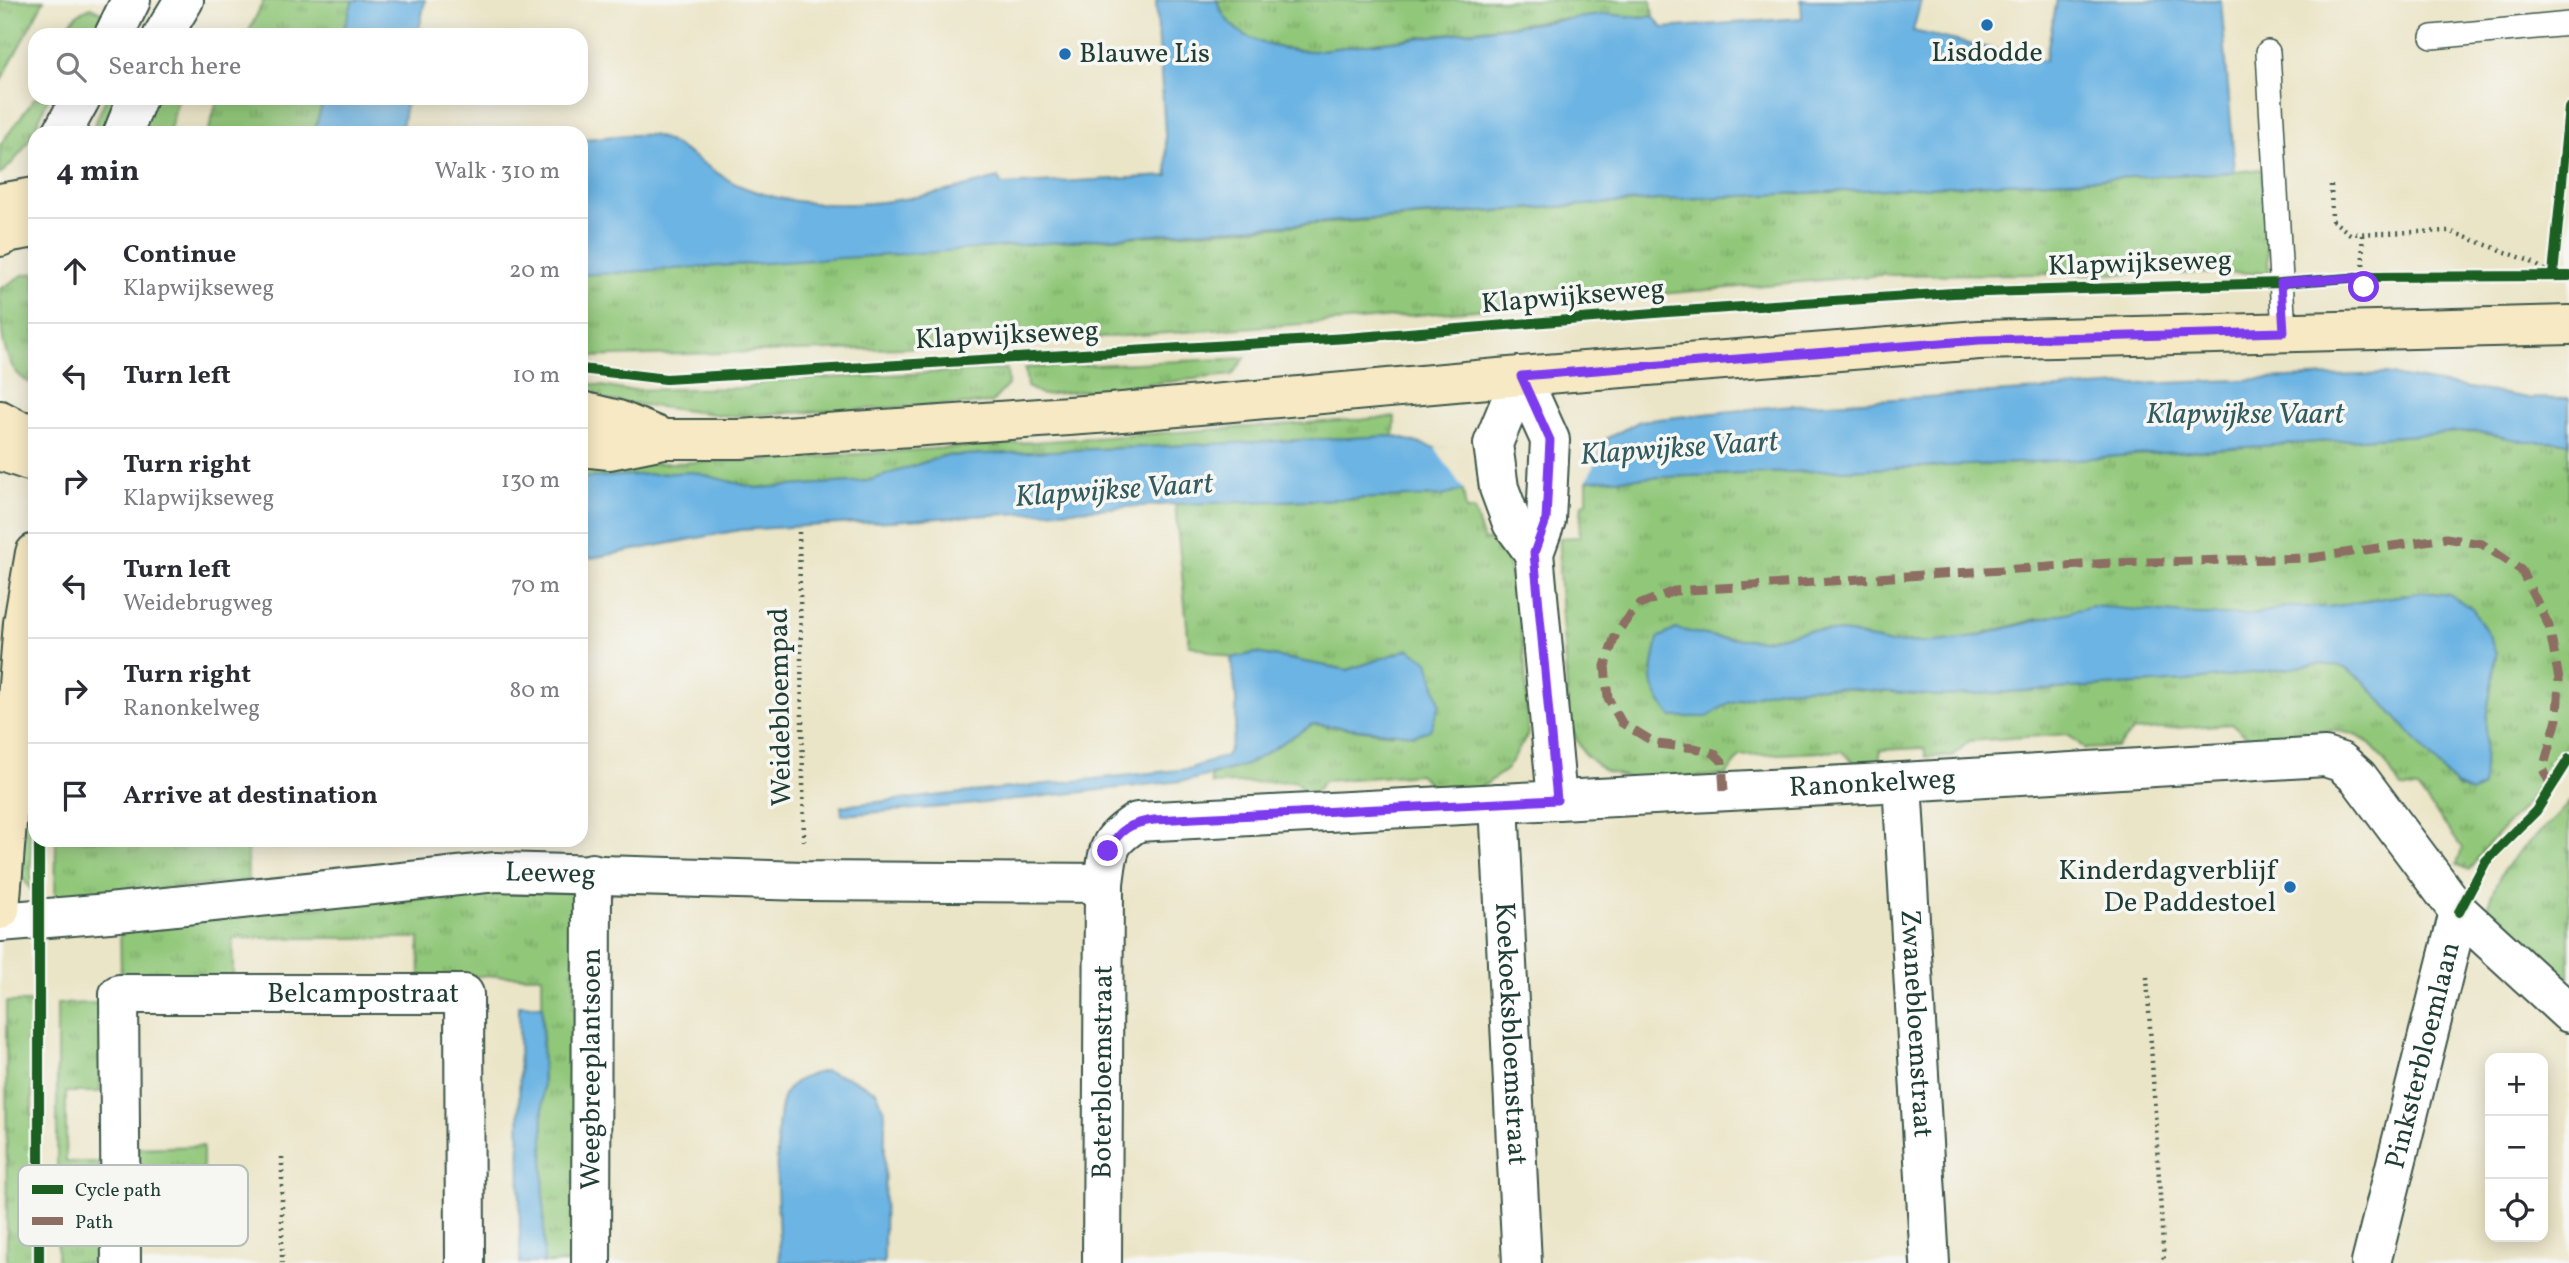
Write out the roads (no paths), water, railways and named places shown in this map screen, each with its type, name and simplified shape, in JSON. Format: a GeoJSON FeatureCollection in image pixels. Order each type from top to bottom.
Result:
{"type":"FeatureCollection","features":[{"type":"Feature","properties":{"kind":"main road"},"geometry":{"type":"LineString","coordinates":[[588,448],[610,450],[664,439],[740,439],[1098,414],[1521,376],[1979,340],[2569,325]]}},
{"type":"Feature","properties":{"kind":"main road"},"geometry":{"type":"LineString","coordinates":[[588,413],[618,420],[664,439]]}},
{"type":"Feature","properties":{"kind":"main road"},"geometry":{"type":"LineString","coordinates":[[0,420],[28,432]]}},
{"type":"Feature","properties":{"kind":"main road"},"geometry":{"type":"LineString","coordinates":[[0,451],[28,461]]}},
{"type":"Feature","properties":{"kind":"main road"},"geometry":{"type":"LineString","coordinates":[[0,910],[23,622],[28,593]]}},
{"type":"Feature","properties":{"kind":"street"},"geometry":{"type":"LineString","coordinates":[[117,28],[131,0]]}},
{"type":"Feature","properties":{"kind":"street"},"geometry":{"type":"LineString","coordinates":[[167,28],[184,0]]}},
{"type":"Feature","properties":{"kind":"street"},"geometry":{"type":"LineString","coordinates":[[66,126],[77,105]]}},
{"type":"Feature","properties":{"kind":"street"},"geometry":{"type":"LineString","coordinates":[[126,126],[134,105]]}},
{"type":"Feature","properties":{"kind":"street"},"geometry":{"type":"LineString","coordinates":[[1521,376],[1550,440],[1546,520],[1534,553],[1557,800]]}},
{"type":"Feature","properties":{"kind":"street"},"geometry":{"type":"LineString","coordinates":[[1521,376],[1493,444],[1499,488],[1512,523],[1534,553]]}},
{"type":"Feature","properties":{"kind":"street","name":"Ranonkelweg"},"geometry":{"type":"LineString","coordinates":[[1104,883],[1108,851],[1115,836],[1137,822],[2325,757],[2341,762],[2358,777],[2459,912],[2569,1013]]}},
{"type":"Feature","properties":{"kind":"street","name":"Zwanebloemstraat"},"geometry":{"type":"LineString","coordinates":[[1902,782],[1930,1263]]}},
{"type":"Feature","properties":{"kind":"street","name":"Koekoeksbloemstraat"},"geometry":{"type":"LineString","coordinates":[[1499,803],[1522,1263]]}},
{"type":"Feature","properties":{"kind":"street","name":"Leeweg"},"geometry":{"type":"LineString","coordinates":[[0,922],[495,872],[804,881],[1104,883]]}},
{"type":"Feature","properties":{"kind":"street","name":"Weegbreeplantsoen"},"geometry":{"type":"LineString","coordinates":[[591,1263],[592,873]]}},
{"type":"Feature","properties":{"kind":"street","name":"Boterbloemstraat"},"geometry":{"type":"LineString","coordinates":[[1102,1263],[1104,883]]}},
{"type":"Feature","properties":{"kind":"street","name":"Pinksterbloemlaan"},"geometry":{"type":"LineString","coordinates":[[2371,1263],[2459,912]]}},
{"type":"Feature","properties":{"kind":"street","name":"Belcampostraat"},"geometry":{"type":"LineString","coordinates":[[120,1165],[119,994],[464,994],[465,1263]]}},
{"type":"Feature","properties":{"kind":"lane"},"geometry":{"type":"LineString","coordinates":[[2432,37],[2569,24]]}},
{"type":"Feature","properties":{"kind":"lane"},"geometry":{"type":"LineString","coordinates":[[2268,52],[2284,332]]}},
{"type":"Feature","properties":{"kind":"water"},"geometry":{"type":"Polygon","coordinates":[[[353,0],[425,0],[419,28],[344,28],[353,0]]]}},
{"type":"Feature","properties":{"kind":"water"},"geometry":{"type":"Polygon","coordinates":[[[1156,0],[1217,0],[1223,14],[1243,34],[1285,49],[1313,51],[1608,14],[1642,18],[1653,16],[1663,28],[1802,18],[1801,0],[1921,0],[1913,31],[2045,61],[2057,0],[2221,0],[2235,172],[1660,200],[588,275],[588,138],[650,135],[682,149],[738,185],[770,196],[802,202],[835,204],[901,200],[998,178],[1002,185],[1168,176],[1156,0]]]}},
{"type":"Feature","properties":{"kind":"water"},"geometry":{"type":"Polygon","coordinates":[[[322,105],[406,105],[402,126],[316,126],[322,105]]]}},
{"type":"Feature","properties":{"kind":"water","name":"Klapwijkse Vaart"},"geometry":{"type":"Polygon","coordinates":[[[2386,374],[2528,398],[2569,399],[2569,442],[2527,442],[2474,431],[2020,463],[1585,478],[1465,487],[1442,496],[1175,504],[740,530],[588,559],[588,478],[692,472],[756,488],[868,481],[943,456],[1394,436],[1438,449],[1606,439],[1640,421],[1779,406],[2140,384],[2386,374]]]}},
{"type":"Feature","properties":{"kind":"water"},"geometry":{"type":"Polygon","coordinates":[[[2423,592],[2449,595],[2471,607],[2489,635],[2496,654],[2486,719],[2483,787],[2471,793],[2456,786],[2364,681],[2343,667],[2322,664],[2187,681],[1941,696],[1828,687],[1778,689],[1729,703],[1707,717],[1672,717],[1657,696],[1652,680],[1658,638],[1676,629],[1720,638],[1764,640],[1809,630],[1849,633],[1887,643],[1937,642],[1969,638],[2092,606],[2198,615],[2252,615],[2286,607],[2329,607],[2423,592]]]}},
{"type":"Feature","properties":{"kind":"water"},"geometry":{"type":"Polygon","coordinates":[[[1409,649],[1428,661],[1440,704],[1430,730],[1415,735],[1313,724],[1246,765],[1191,780],[966,805],[842,815],[841,806],[1188,769],[1226,756],[1231,745],[1236,708],[1231,658],[1256,653],[1348,670],[1409,649]]]}},
{"type":"Feature","properties":{"kind":"water"},"geometry":{"type":"Polygon","coordinates":[[[519,1005],[542,1006],[544,1263],[520,1263],[519,1005]]]}},
{"type":"Feature","properties":{"kind":"water"},"geometry":{"type":"Polygon","coordinates":[[[825,1071],[850,1078],[877,1092],[885,1114],[884,1263],[780,1263],[777,1145],[782,1102],[787,1090],[795,1082],[825,1071]]]}},
{"type":"Feature","properties":{"kind":"place","name":"Lisdodde"},"geometry":{"type":"Point","coordinates":[1987,25]}},
{"type":"Feature","properties":{"kind":"place","name":"Blauwe Lis"},"geometry":{"type":"Point","coordinates":[1065,54]}},
{"type":"Feature","properties":{"kind":"place","name":"Kinderdagverblijf De Paddestoel"},"geometry":{"type":"Point","coordinates":[2290,887]}}]}
